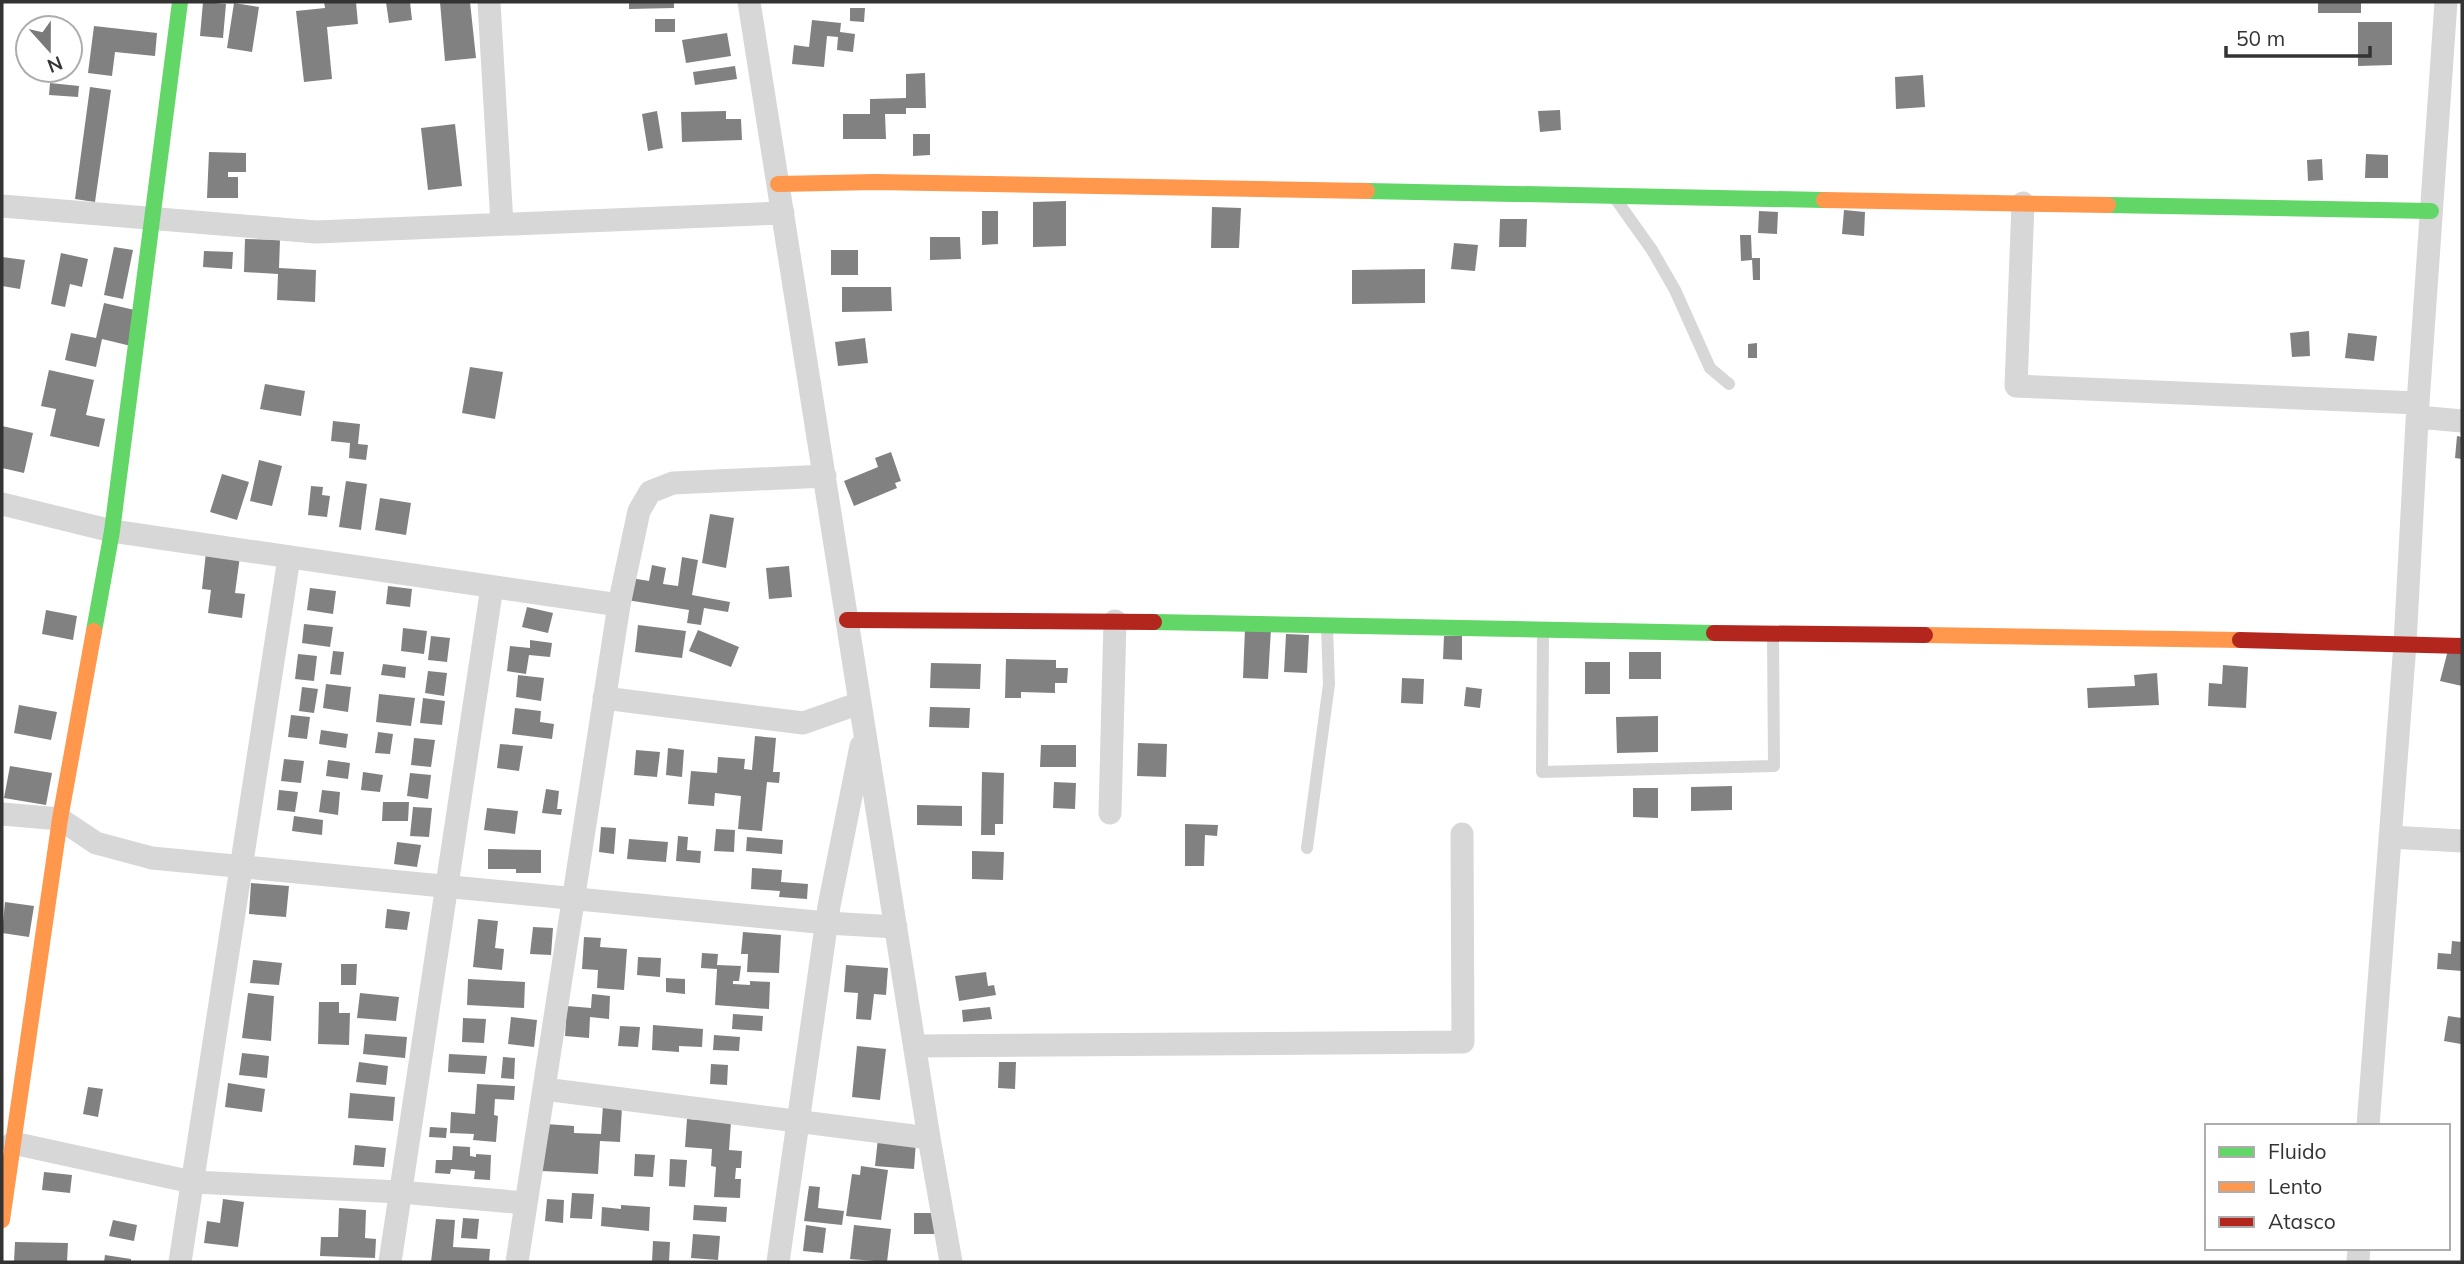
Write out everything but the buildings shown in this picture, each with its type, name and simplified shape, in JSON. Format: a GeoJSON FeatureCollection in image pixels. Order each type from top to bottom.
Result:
{"type":"FeatureCollection","features":[{"type":"Feature","properties":{"kind":"street"},"geometry":{"type":"LineString","coordinates":[[2,1220],[60,819],[112,531],[180,2]]}},
{"type":"Feature","properties":{"kind":"street"},"geometry":{"type":"LineString","coordinates":[[489,2],[502,225]]}},
{"type":"Feature","properties":{"kind":"street"},"geometry":{"type":"LineString","coordinates":[[749,2],[951,1262]]}},
{"type":"Feature","properties":{"kind":"street"},"geometry":{"type":"LineString","coordinates":[[2368,1124],[2405,644],[2446,2]]}},
{"type":"Feature","properties":{"kind":"street"},"geometry":{"type":"LineString","coordinates":[[778,184],[875,182],[2431,211]]}},
{"type":"Feature","properties":{"kind":"street"},"geometry":{"type":"LineString","coordinates":[[2023,203],[2015,386],[2418,410],[2462,421]]}},
{"type":"Feature","properties":{"kind":"street"},"geometry":{"type":"LineString","coordinates":[[2,206],[316,232],[783,213]]}},
{"type":"Feature","properties":{"kind":"street"},"geometry":{"type":"LineString","coordinates":[[517,1262],[604,698],[639,510],[650,492],[673,483],[824,476]]}},
{"type":"Feature","properties":{"kind":"street"},"geometry":{"type":"LineString","coordinates":[[2,504],[112,531],[619,606]]}},
{"type":"Feature","properties":{"kind":"street"},"geometry":{"type":"LineString","coordinates":[[180,1262],[289,558]]}},
{"type":"Feature","properties":{"kind":"street"},"geometry":{"type":"LineString","coordinates":[[390,1262],[492,587]]}},
{"type":"Feature","properties":{"kind":"street"},"geometry":{"type":"LineString","coordinates":[[847,620],[1115,621],[2462,646]]}},
{"type":"Feature","properties":{"kind":"street"},"geometry":{"type":"LineString","coordinates":[[1110,813],[1115,621]]}},
{"type":"Feature","properties":{"kind":"street"},"geometry":{"type":"LineString","coordinates":[[604,698],[803,723],[860,703]]}},
{"type":"Feature","properties":{"kind":"street"},"geometry":{"type":"LineString","coordinates":[[778,1262],[827,923],[865,729]]}},
{"type":"Feature","properties":{"kind":"street"},"geometry":{"type":"LineString","coordinates":[[2,814],[60,819],[96,843],[152,858],[827,923],[896,927]]}},
{"type":"Feature","properties":{"kind":"street"},"geometry":{"type":"LineString","coordinates":[[915,1046],[1463,1042],[1462,834]]}},
{"type":"Feature","properties":{"kind":"street"},"geometry":{"type":"LineString","coordinates":[[2390,837],[2462,841]]}},
{"type":"Feature","properties":{"kind":"street"},"geometry":{"type":"LineString","coordinates":[[544,1089],[929,1138]]}},
{"type":"Feature","properties":{"kind":"street"},"geometry":{"type":"LineString","coordinates":[[13,1143],[192,1182],[400,1192],[526,1203]]}},
{"type":"Feature","properties":{"kind":"lane"},"geometry":{"type":"LineString","coordinates":[[1613,195],[1652,250],[1675,290],[1710,368],[1729,384]]}},
{"type":"Feature","properties":{"kind":"lane"},"geometry":{"type":"LineString","coordinates":[[1307,848],[1329,684],[1327,626]]}},
{"type":"Feature","properties":{"kind":"lane"},"geometry":{"type":"LineString","coordinates":[[1543,631],[1542,772],[1774,766],[1773,632]]}},
{"type":"Feature","properties":{"kind":"traffic: fast"},"geometry":{"type":"LineString","coordinates":[[94,631],[112,531],[180,2]]}},
{"type":"Feature","properties":{"kind":"traffic: fast"},"geometry":{"type":"LineString","coordinates":[[1367,191],[1824,200]]}},
{"type":"Feature","properties":{"kind":"traffic: fast"},"geometry":{"type":"LineString","coordinates":[[2108,205],[2431,211]]}},
{"type":"Feature","properties":{"kind":"traffic: fast"},"geometry":{"type":"LineString","coordinates":[[1154,622],[1714,633]]}},
{"type":"Feature","properties":{"kind":"traffic: slow"},"geometry":{"type":"LineString","coordinates":[[778,184],[875,182],[1367,191]]}},
{"type":"Feature","properties":{"kind":"traffic: slow"},"geometry":{"type":"LineString","coordinates":[[1824,200],[2108,205]]}},
{"type":"Feature","properties":{"kind":"traffic: slow"},"geometry":{"type":"LineString","coordinates":[[2,1220],[60,819],[94,631]]}},
{"type":"Feature","properties":{"kind":"traffic: slow"},"geometry":{"type":"LineString","coordinates":[[1925,635],[2240,640]]}},
{"type":"Feature","properties":{"kind":"traffic: jam"},"geometry":{"type":"LineString","coordinates":[[847,620],[1154,622]]}},
{"type":"Feature","properties":{"kind":"traffic: jam"},"geometry":{"type":"LineString","coordinates":[[1714,633],[1925,635]]}},
{"type":"Feature","properties":{"kind":"traffic: jam"},"geometry":{"type":"LineString","coordinates":[[2240,640],[2462,646]]}}]}
